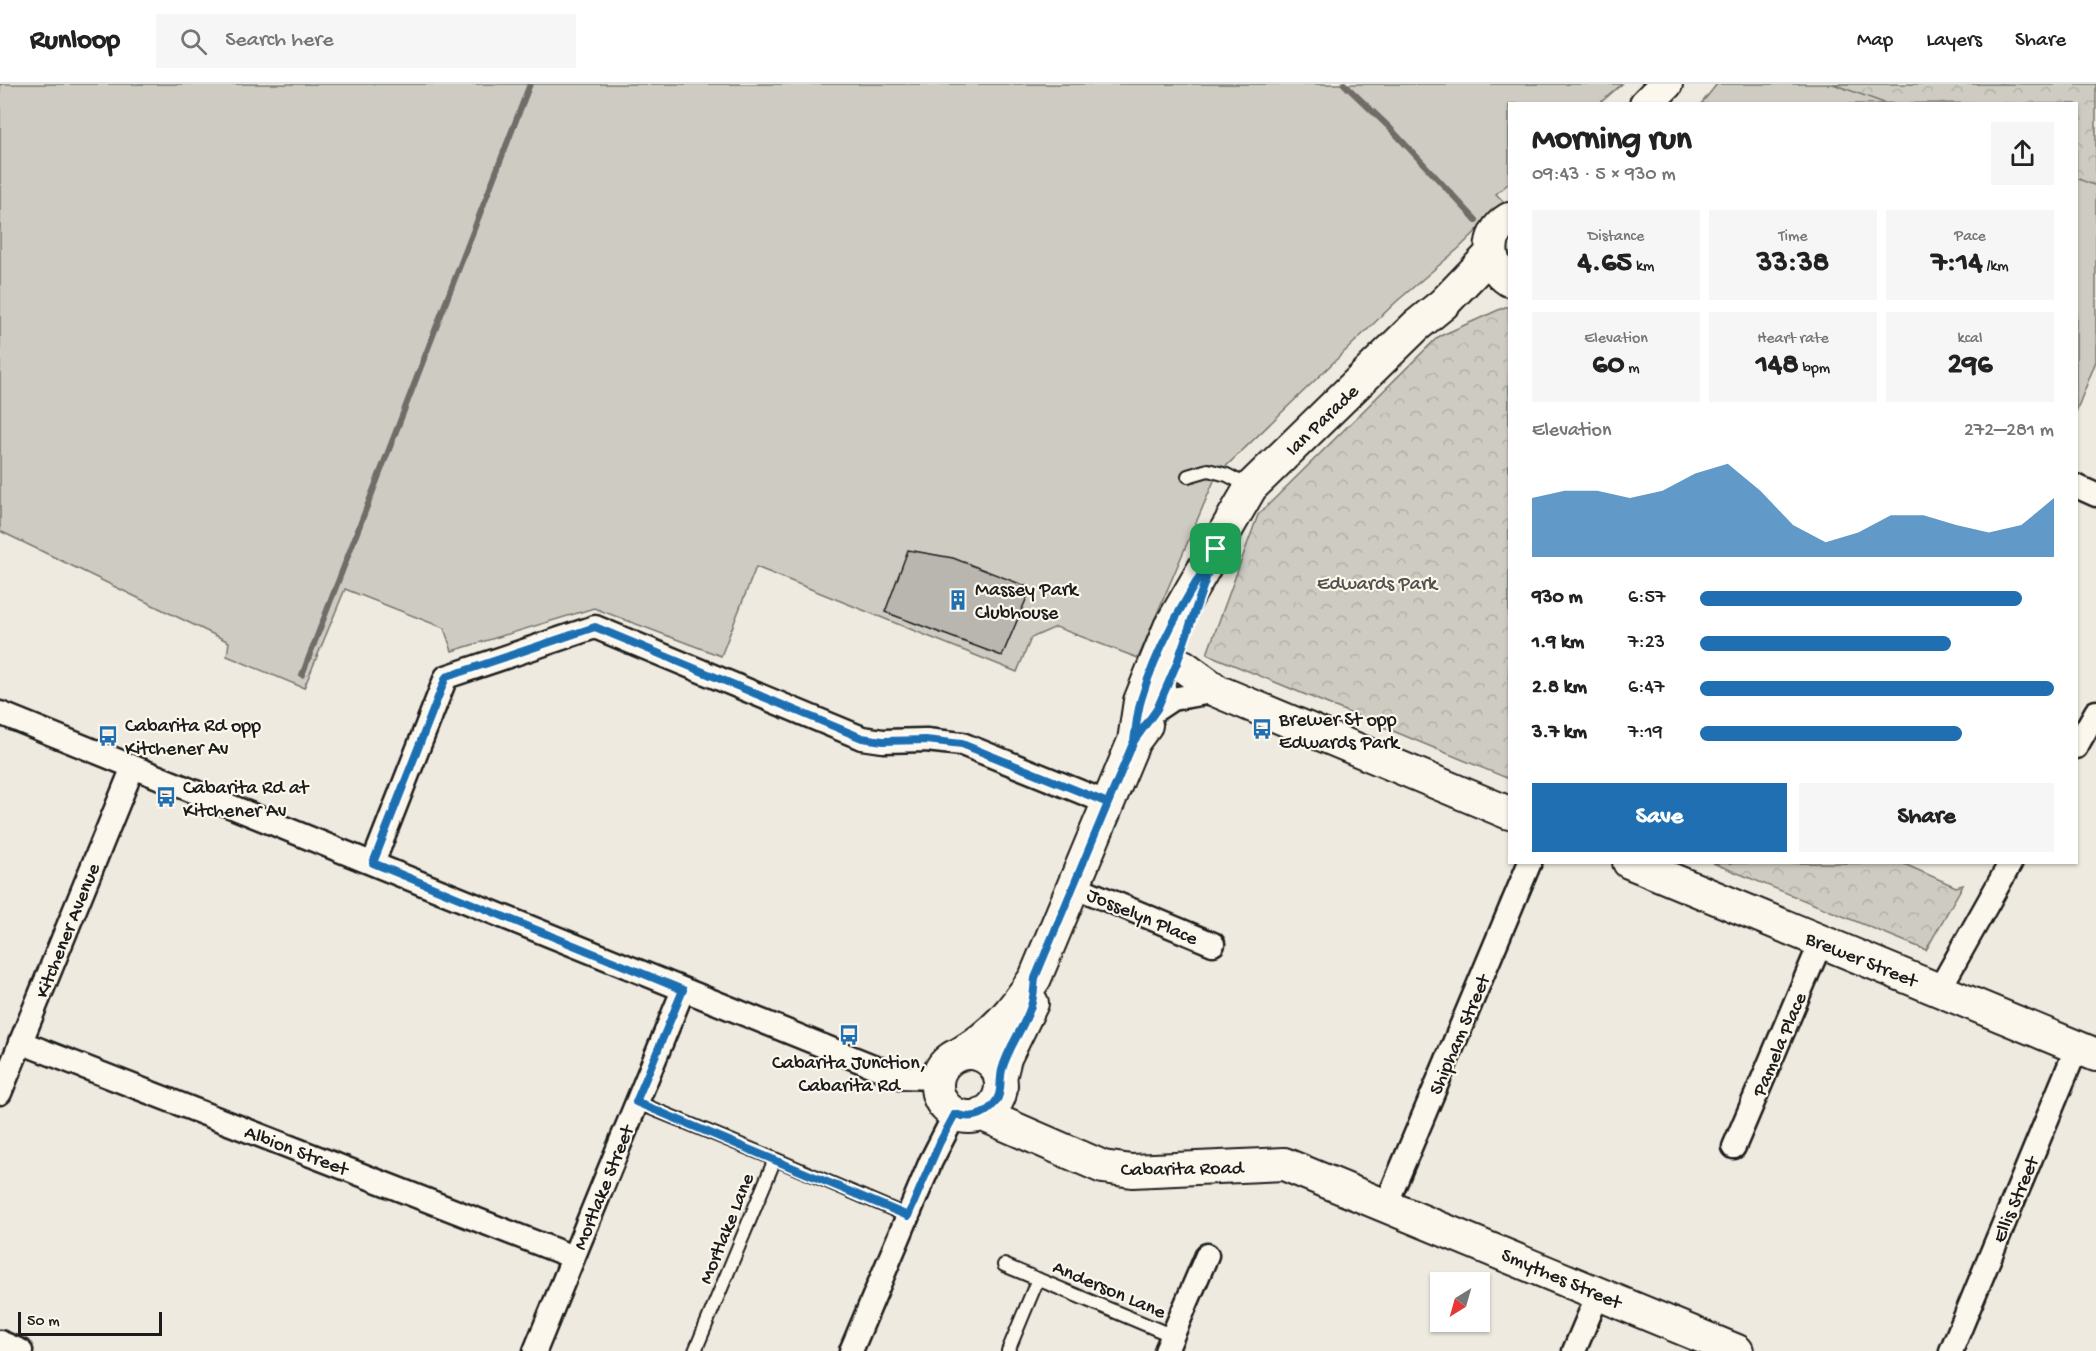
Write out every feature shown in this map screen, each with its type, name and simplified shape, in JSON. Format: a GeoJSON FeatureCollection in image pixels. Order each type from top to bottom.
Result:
{"type":"FeatureCollection","features":[{"type":"Feature","properties":{"kind":"main road"},"geometry":{"type":"LineString","coordinates":[[1648,102],[1666,84]]}},
{"type":"Feature","properties":{"kind":"main road"},"geometry":{"type":"LineString","coordinates":[[1508,220],[1496,231],[1491,243],[1491,254],[1499,272],[1508,279]]}},
{"type":"Feature","properties":{"kind":"main road","name":"Ian Parade"},"geometry":{"type":"LineString","coordinates":[[1035,978],[1134,741],[1140,701],[1164,681],[1216,549],[1230,521],[1251,488],[1416,326],[1443,304],[1491,254]]}},
{"type":"Feature","properties":{"kind":"main road","name":"Ian Parade"},"geometry":{"type":"LineString","coordinates":[[1443,304],[1508,285]]}},
{"type":"Feature","properties":{"kind":"main road"},"geometry":{"type":"LineString","coordinates":[[1164,681],[1183,666],[1217,691],[1508,813]]}},
{"type":"Feature","properties":{"kind":"main road","name":"Brewer Street"},"geometry":{"type":"LineString","coordinates":[[1634,864],[2086,1051]]}},
{"type":"Feature","properties":{"kind":"main road"},"geometry":{"type":"LineString","coordinates":[[960,1054],[981,1055],[996,1068],[1000,1078],[1001,1087],[996,1102],[968,1114],[944,1105],[937,1092],[937,1078],[945,1062],[981,1042],[999,1026],[1035,978]]}},
{"type":"Feature","properties":{"kind":"main road"},"geometry":{"type":"LineString","coordinates":[[1000,1078],[1005,1058],[1032,1004],[1035,978]]}},
{"type":"Feature","properties":{"kind":"main road","name":"Cabarita Road"},"geometry":{"type":"LineString","coordinates":[[968,1114],[1103,1167],[1132,1171],[1284,1164],[1386,1205]]}},
{"type":"Feature","properties":{"kind":"main road","name":"Smythes Street"},"geometry":{"type":"LineString","coordinates":[[1386,1205],[1737,1351]]}},
{"type":"Feature","properties":{"kind":"street"},"geometry":{"type":"LineString","coordinates":[[2078,487],[2096,495]]}},
{"type":"Feature","properties":{"kind":"street"},"geometry":{"type":"LineString","coordinates":[[373,863],[446,677],[595,627],[862,738],[883,741],[926,740],[962,744],[1108,803]]}},
{"type":"Feature","properties":{"kind":"street"},"geometry":{"type":"LineString","coordinates":[[2078,744],[2096,712]]}},
{"type":"Feature","properties":{"kind":"street"},"geometry":{"type":"LineString","coordinates":[[0,713],[900,1077],[937,1078]]}},
{"type":"Feature","properties":{"kind":"street","name":"Kitchener Avenue"},"geometry":{"type":"LineString","coordinates":[[0,1093],[133,767]]}},
{"type":"Feature","properties":{"kind":"street","name":"Shipham Street"},"geometry":{"type":"LineString","coordinates":[[1386,1205],[1529,864]]}},
{"type":"Feature","properties":{"kind":"street"},"geometry":{"type":"LineString","coordinates":[[1939,990],[2010,864]]}},
{"type":"Feature","properties":{"kind":"street","name":"Josselyn Place"},"geometry":{"type":"LineString","coordinates":[[1074,886],[1213,944]]}},
{"type":"Feature","properties":{"kind":"street","name":"Pamela Place"},"geometry":{"type":"LineString","coordinates":[[1734,1147],[1821,942]]}},
{"type":"Feature","properties":{"kind":"street","name":"Mortlake Street"},"geometry":{"type":"LineString","coordinates":[[535,1351],[683,990]]}},
{"type":"Feature","properties":{"kind":"street","name":"Albion Street"},"geometry":{"type":"LineString","coordinates":[[21,1042],[573,1257]]}},
{"type":"Feature","properties":{"kind":"street","name":"Ellis Street"},"geometry":{"type":"LineString","coordinates":[[1950,1351],[2086,1051]]}},
{"type":"Feature","properties":{"kind":"street"},"geometry":{"type":"LineString","coordinates":[[851,1351],[940,1142],[968,1114]]}},
{"type":"Feature","properties":{"kind":"street"},"geometry":{"type":"LineString","coordinates":[[1170,1343],[1207,1255]]}},
{"type":"Feature","properties":{"kind":"street"},"geometry":{"type":"LineString","coordinates":[[1574,1351],[1599,1292]]}},
{"type":"Feature","properties":{"kind":"street"},"geometry":{"type":"LineString","coordinates":[[0,1342],[21,1351]]}},
{"type":"Feature","properties":{"kind":"lane"},"geometry":{"type":"LineString","coordinates":[[1188,476],[1208,470],[1227,475],[1251,488]]}},
{"type":"Feature","properties":{"kind":"lane","name":"Mortlake Lane"},"geometry":{"type":"LineString","coordinates":[[636,1102],[775,1159],[695,1351]]}},
{"type":"Feature","properties":{"kind":"lane"},"geometry":{"type":"LineString","coordinates":[[775,1159],[908,1216]]}},
{"type":"Feature","properties":{"kind":"lane"},"geometry":{"type":"LineString","coordinates":[[1004,1265],[1038,1279]]}},
{"type":"Feature","properties":{"kind":"lane","name":"Anderson Lane"},"geometry":{"type":"LineString","coordinates":[[1008,1351],[1038,1279],[1170,1343]]}},
{"type":"Feature","properties":{"kind":"green space"},"geometry":{"type":"Polygon","coordinates":[[[0,84],[1622,84],[1601,102],[1508,102],[1508,184],[1496,194],[1505,203],[1458,249],[1396,302],[1216,476],[1138,658],[1056,627],[1031,638],[1017,672],[756,567],[721,656],[594,608],[452,651],[444,628],[345,589],[304,688],[227,656],[229,642],[0,531],[0,84]]]}},
{"type":"Feature","properties":{"kind":"green space"},"geometry":{"type":"Polygon","coordinates":[[[1717,84],[1848,84],[1891,102],[1703,102],[1717,84]]]}},
{"type":"Feature","properties":{"kind":"green space"},"geometry":{"type":"Polygon","coordinates":[[[1833,84],[2096,84],[2096,186],[2078,179],[2078,102],[1881,102],[1833,84]]]}},
{"type":"Feature","properties":{"kind":"green space"},"geometry":{"type":"Polygon","coordinates":[[[2078,177],[2096,184],[2096,361],[2078,407],[2078,177]]]}},
{"type":"Feature","properties":{"kind":"green space","name":"Edwards Park"},"geometry":{"type":"Polygon","coordinates":[[[1508,307],[1508,779],[1207,654],[1258,515],[1438,337],[1508,307]]]}},
{"type":"Feature","properties":{"kind":"green space"},"geometry":{"type":"Polygon","coordinates":[[[1715,864],[1904,864],[1956,887],[1963,885],[1926,950],[1715,864]]]}},
{"type":"Feature","properties":{"kind":"building","name":"Massey Park Clubhouse"},"geometry":{"type":"Polygon","coordinates":[[[908,550],[953,558],[1031,588],[1002,656],[885,612],[908,550]]]}},
{"type":"Feature","properties":{"kind":"waterway"},"geometry":{"type":"LineString","coordinates":[[302,675],[530,84]]}},
{"type":"Feature","properties":{"kind":"waterway"},"geometry":{"type":"LineString","coordinates":[[1344,84],[1390,128],[1476,220]]}},
{"type":"Feature","properties":{"kind":"place","name":"Massey Park Clubhouse"},"geometry":{"type":"Point","coordinates":[958,600]}},
{"type":"Feature","properties":{"kind":"place","name":"Brewer St opp Edwards Park"},"geometry":{"type":"Point","coordinates":[1262,729]}},
{"type":"Feature","properties":{"kind":"place","name":"Cabarita Rd opp Kitchener Av"},"geometry":{"type":"Point","coordinates":[108,736]}},
{"type":"Feature","properties":{"kind":"place","name":"Cabarita Rd at Kitchener Av"},"geometry":{"type":"Point","coordinates":[166,797]}},
{"type":"Feature","properties":{"kind":"place","name":"Cabarita Junction, Cabarita Rd"},"geometry":{"type":"Point","coordinates":[849,1035]}},
{"type":"Feature","properties":{"kind":"route"},"geometry":{"type":"LineString","coordinates":[[1216,549],[1170,627],[1140,701],[1134,741],[1035,978],[1032,1004],[1005,1058],[1000,1078],[1001,1087],[996,1102],[991,1108],[973,1117],[955,1114],[940,1142],[908,1216],[636,1102],[683,990],[373,863],[446,677],[595,627],[862,738],[883,741],[926,740],[962,744],[1108,803],[1134,741],[1157,709],[1177,663],[1216,549]]}}]}
